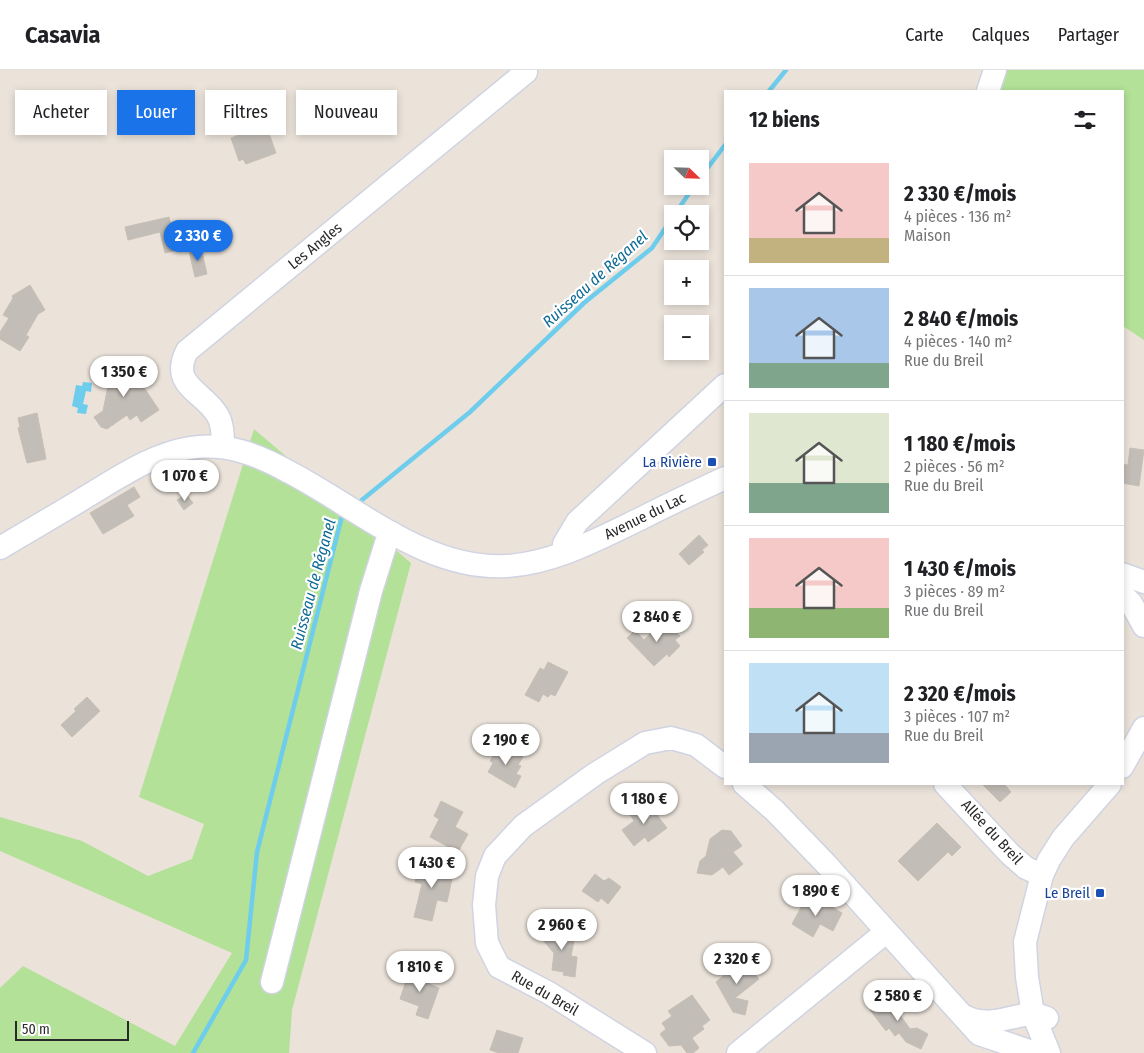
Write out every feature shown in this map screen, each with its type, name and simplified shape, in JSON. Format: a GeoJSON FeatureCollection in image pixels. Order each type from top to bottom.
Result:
{"type":"FeatureCollection","features":[{"type":"Feature","properties":{"kind":"street","name":"Les Angles"},"geometry":{"type":"LineString","coordinates":[[223,447],[222,429],[217,415],[182,374],[180,364],[187,351],[526,72],[524,70]]}},
{"type":"Feature","properties":{"kind":"street"},"geometry":{"type":"LineString","coordinates":[[988,90],[995,70]]}},
{"type":"Feature","properties":{"kind":"street"},"geometry":{"type":"LineString","coordinates":[[565,552],[564,544],[577,522],[724,386]]}},
{"type":"Feature","properties":{"kind":"street","name":"Avenue du Lac"},"geometry":{"type":"LineString","coordinates":[[0,548],[137,466],[164,455],[190,448],[210,446],[238,449],[276,464],[392,533],[435,553],[487,565],[525,564],[593,542],[724,478]]}},
{"type":"Feature","properties":{"kind":"street"},"geometry":{"type":"LineString","coordinates":[[272,982],[371,590],[386,544],[392,533]]}},
{"type":"Feature","properties":{"kind":"street"},"geometry":{"type":"LineString","coordinates":[[1124,575],[1144,582]]}},
{"type":"Feature","properties":{"kind":"street"},"geometry":{"type":"LineString","coordinates":[[1124,596],[1131,603],[1144,626]]}},
{"type":"Feature","properties":{"kind":"street"},"geometry":{"type":"LineString","coordinates":[[1124,763],[1144,728]]}},
{"type":"Feature","properties":{"kind":"street","name":"Rue du Breil"},"geometry":{"type":"LineString","coordinates":[[645,1053],[548,993],[499,966],[487,943],[484,905],[487,876],[495,856],[523,826],[595,774],[645,743],[671,738],[696,746],[724,766]]}},
{"type":"Feature","properties":{"kind":"street"},"geometry":{"type":"LineString","coordinates":[[745,785],[775,811],[819,857],[978,1034],[1035,1053]]}},
{"type":"Feature","properties":{"kind":"street","name":"Allée du Breil"},"geometry":{"type":"LineString","coordinates":[[946,785],[1010,854],[1026,868],[1042,875]]}},
{"type":"Feature","properties":{"kind":"street"},"geometry":{"type":"LineString","coordinates":[[1049,1053],[1027,977],[1025,942],[1042,875],[1063,838],[1109,785]]}},
{"type":"Feature","properties":{"kind":"street"},"geometry":{"type":"LineString","coordinates":[[738,1053],[886,932]]}},
{"type":"Feature","properties":{"kind":"street"},"geometry":{"type":"LineString","coordinates":[[961,1015],[975,1022],[992,1023],[1039,1020]]}},
{"type":"Feature","properties":{"kind":"street"},"geometry":{"type":"LineString","coordinates":[[990,1037],[1028,1034],[1039,1020]]}},
{"type":"Feature","properties":{"kind":"street"},"geometry":{"type":"LineString","coordinates":[[1039,1020],[1065,1053]]}},
{"type":"Feature","properties":{"kind":"green space"},"geometry":{"type":"Polygon","coordinates":[[[998,70],[1144,70],[1144,340],[1124,327],[1124,90],[991,90],[998,70]]]}},
{"type":"Feature","properties":{"kind":"green space"},"geometry":{"type":"Polygon","coordinates":[[[254,429],[411,563],[292,1010],[289,1053],[0,1053],[0,988],[23,966],[175,1046],[232,953],[0,851],[0,817],[82,841],[148,876],[192,859],[204,824],[139,797],[254,429]]]}},
{"type":"Feature","properties":{"kind":"water"},"geometry":{"type":"Polygon","coordinates":[[[83,382],[92,383],[91,392],[86,391],[83,404],[88,405],[86,414],[77,413],[78,408],[72,406],[76,385],[82,386],[83,382]]]}},
{"type":"Feature","properties":{"kind":"building"},"geometry":{"type":"Polygon","coordinates":[[[239,135],[270,135],[276,153],[246,164],[243,159],[239,161],[231,138],[239,135]]]}},
{"type":"Feature","properties":{"kind":"building"},"geometry":{"type":"Polygon","coordinates":[[[169,217],[177,250],[165,253],[160,232],[128,240],[125,227],[169,217]]]}},
{"type":"Feature","properties":{"kind":"building"},"geometry":{"type":"Polygon","coordinates":[[[201,248],[207,274],[195,277],[189,251],[201,248]]]}},
{"type":"Feature","properties":{"kind":"building"},"geometry":{"type":"Polygon","coordinates":[[[30,285],[45,310],[38,314],[26,335],[29,337],[20,351],[0,339],[0,332],[9,318],[3,315],[13,298],[12,296],[30,285]]]}},
{"type":"Feature","properties":{"kind":"building"},"geometry":{"type":"Polygon","coordinates":[[[126,365],[132,374],[135,373],[140,376],[139,380],[159,410],[141,422],[137,415],[130,420],[127,415],[107,429],[101,427],[94,417],[103,411],[109,381],[97,379],[99,367],[117,371],[126,365]]]}},
{"type":"Feature","properties":{"kind":"building"},"geometry":{"type":"Polygon","coordinates":[[[37,413],[46,459],[27,463],[18,428],[20,427],[18,418],[37,413]]]}},
{"type":"Feature","properties":{"kind":"building"},"geometry":{"type":"Polygon","coordinates":[[[1130,448],[1144,450],[1139,486],[1124,483],[1124,464],[1128,465],[1130,448]]]}},
{"type":"Feature","properties":{"kind":"building"},"geometry":{"type":"Polygon","coordinates":[[[134,487],[140,497],[127,505],[134,516],[103,534],[90,513],[134,487]]]}},
{"type":"Feature","properties":{"kind":"building"},"geometry":{"type":"Polygon","coordinates":[[[186,494],[193,503],[184,510],[177,500],[186,494]]]}},
{"type":"Feature","properties":{"kind":"building"},"geometry":{"type":"Polygon","coordinates":[[[699,535],[708,545],[702,550],[704,552],[689,565],[679,554],[699,535]]]}},
{"type":"Feature","properties":{"kind":"building"},"geometry":{"type":"Polygon","coordinates":[[[665,620],[680,636],[675,640],[680,646],[669,657],[667,654],[654,666],[627,638],[635,630],[644,640],[665,620]]]}},
{"type":"Feature","properties":{"kind":"building"},"geometry":{"type":"Polygon","coordinates":[[[548,662],[568,672],[555,696],[551,694],[548,697],[543,694],[539,702],[525,695],[540,668],[544,670],[548,662]]]}},
{"type":"Feature","properties":{"kind":"building"},"geometry":{"type":"Polygon","coordinates":[[[87,697],[100,711],[72,737],[61,725],[87,697]]]}},
{"type":"Feature","properties":{"kind":"building"},"geometry":{"type":"Polygon","coordinates":[[[500,744],[523,757],[518,765],[521,766],[516,774],[521,776],[515,788],[488,772],[493,763],[490,761],[500,744]]]}},
{"type":"Feature","properties":{"kind":"building"},"geometry":{"type":"Polygon","coordinates":[[[983,785],[1005,785],[1011,792],[1000,802],[983,785]]]}},
{"type":"Feature","properties":{"kind":"building"},"geometry":{"type":"Polygon","coordinates":[[[441,801],[463,812],[455,827],[468,834],[458,852],[430,837],[439,819],[434,816],[441,801]]]}},
{"type":"Feature","properties":{"kind":"building"},"geometry":{"type":"Polygon","coordinates":[[[647,802],[667,828],[648,842],[645,837],[634,846],[622,830],[634,821],[630,814],[647,802]]]}},
{"type":"Feature","properties":{"kind":"building"},"geometry":{"type":"Polygon","coordinates":[[[937,823],[961,847],[952,856],[948,852],[918,881],[898,861],[937,823]]]}},
{"type":"Feature","properties":{"kind":"building"},"geometry":{"type":"Polygon","coordinates":[[[722,830],[731,831],[742,846],[733,852],[743,864],[729,875],[723,867],[712,875],[697,873],[700,861],[706,856],[710,839],[722,830]]]}},
{"type":"Feature","properties":{"kind":"building"},"geometry":{"type":"Polygon","coordinates":[[[426,862],[451,867],[448,878],[452,879],[447,902],[437,900],[432,921],[414,917],[422,884],[415,882],[418,868],[425,869],[426,862]]]}},
{"type":"Feature","properties":{"kind":"building"},"geometry":{"type":"Polygon","coordinates":[[[595,874],[604,881],[609,878],[621,887],[608,904],[601,898],[598,902],[582,891],[595,874]]]}},
{"type":"Feature","properties":{"kind":"building"},"geometry":{"type":"Polygon","coordinates":[[[817,898],[842,913],[833,931],[820,924],[813,937],[792,924],[804,902],[817,898]]]}},
{"type":"Feature","properties":{"kind":"building"},"geometry":{"type":"Polygon","coordinates":[[[561,924],[574,941],[571,956],[577,957],[575,977],[563,975],[564,972],[552,970],[554,953],[542,939],[561,924]]]}},
{"type":"Feature","properties":{"kind":"building"},"geometry":{"type":"Polygon","coordinates":[[[745,959],[748,964],[754,965],[753,972],[759,979],[735,998],[748,1001],[745,1015],[733,1012],[716,982],[729,971],[731,964],[737,965],[745,959]]]}},
{"type":"Feature","properties":{"kind":"building"},"geometry":{"type":"Polygon","coordinates":[[[410,969],[432,977],[429,984],[439,988],[428,1019],[416,1015],[419,1006],[400,999],[410,969]]]}},
{"type":"Feature","properties":{"kind":"building"},"geometry":{"type":"Polygon","coordinates":[[[692,995],[710,1020],[702,1026],[704,1029],[692,1038],[699,1048],[693,1053],[687,1053],[681,1045],[669,1046],[660,1034],[666,1029],[662,1023],[672,1016],[668,1011],[692,995]]]}},
{"type":"Feature","properties":{"kind":"building"},"geometry":{"type":"Polygon","coordinates":[[[892,995],[902,1009],[898,1012],[910,1029],[917,1028],[928,1034],[921,1049],[906,1042],[899,1033],[895,1036],[889,1028],[886,1031],[870,1010],[892,995]]]}},
{"type":"Feature","properties":{"kind":"building"},"geometry":{"type":"Polygon","coordinates":[[[497,1030],[523,1038],[518,1053],[499,1053],[490,1050],[497,1030]]]}},
{"type":"Feature","properties":{"kind":"waterway","name":"Ruisseau de Réganel"},"geometry":{"type":"LineString","coordinates":[[770,90],[786,70]]}},
{"type":"Feature","properties":{"kind":"waterway","name":"Ruisseau de Réganel"},"geometry":{"type":"LineString","coordinates":[[709,166],[724,146]]}},
{"type":"Feature","properties":{"kind":"waterway","name":"Ruisseau de Réganel"},"geometry":{"type":"LineString","coordinates":[[681,205],[688,195]]}},
{"type":"Feature","properties":{"kind":"waterway","name":"Ruisseau de Réganel"},"geometry":{"type":"LineString","coordinates":[[357,504],[470,412],[584,303],[652,248],[664,230]]}},
{"type":"Feature","properties":{"kind":"waterway","name":"Ruisseau de Réganel"},"geometry":{"type":"LineString","coordinates":[[193,1053],[246,960],[257,852],[342,516],[345,514]]}},
{"type":"Feature","properties":{"kind":"place","name":"La Rivière"},"geometry":{"type":"Point","coordinates":[712,462]}},
{"type":"Feature","properties":{"kind":"place","name":"Le Breil"},"geometry":{"type":"Point","coordinates":[1100,893]}}]}
